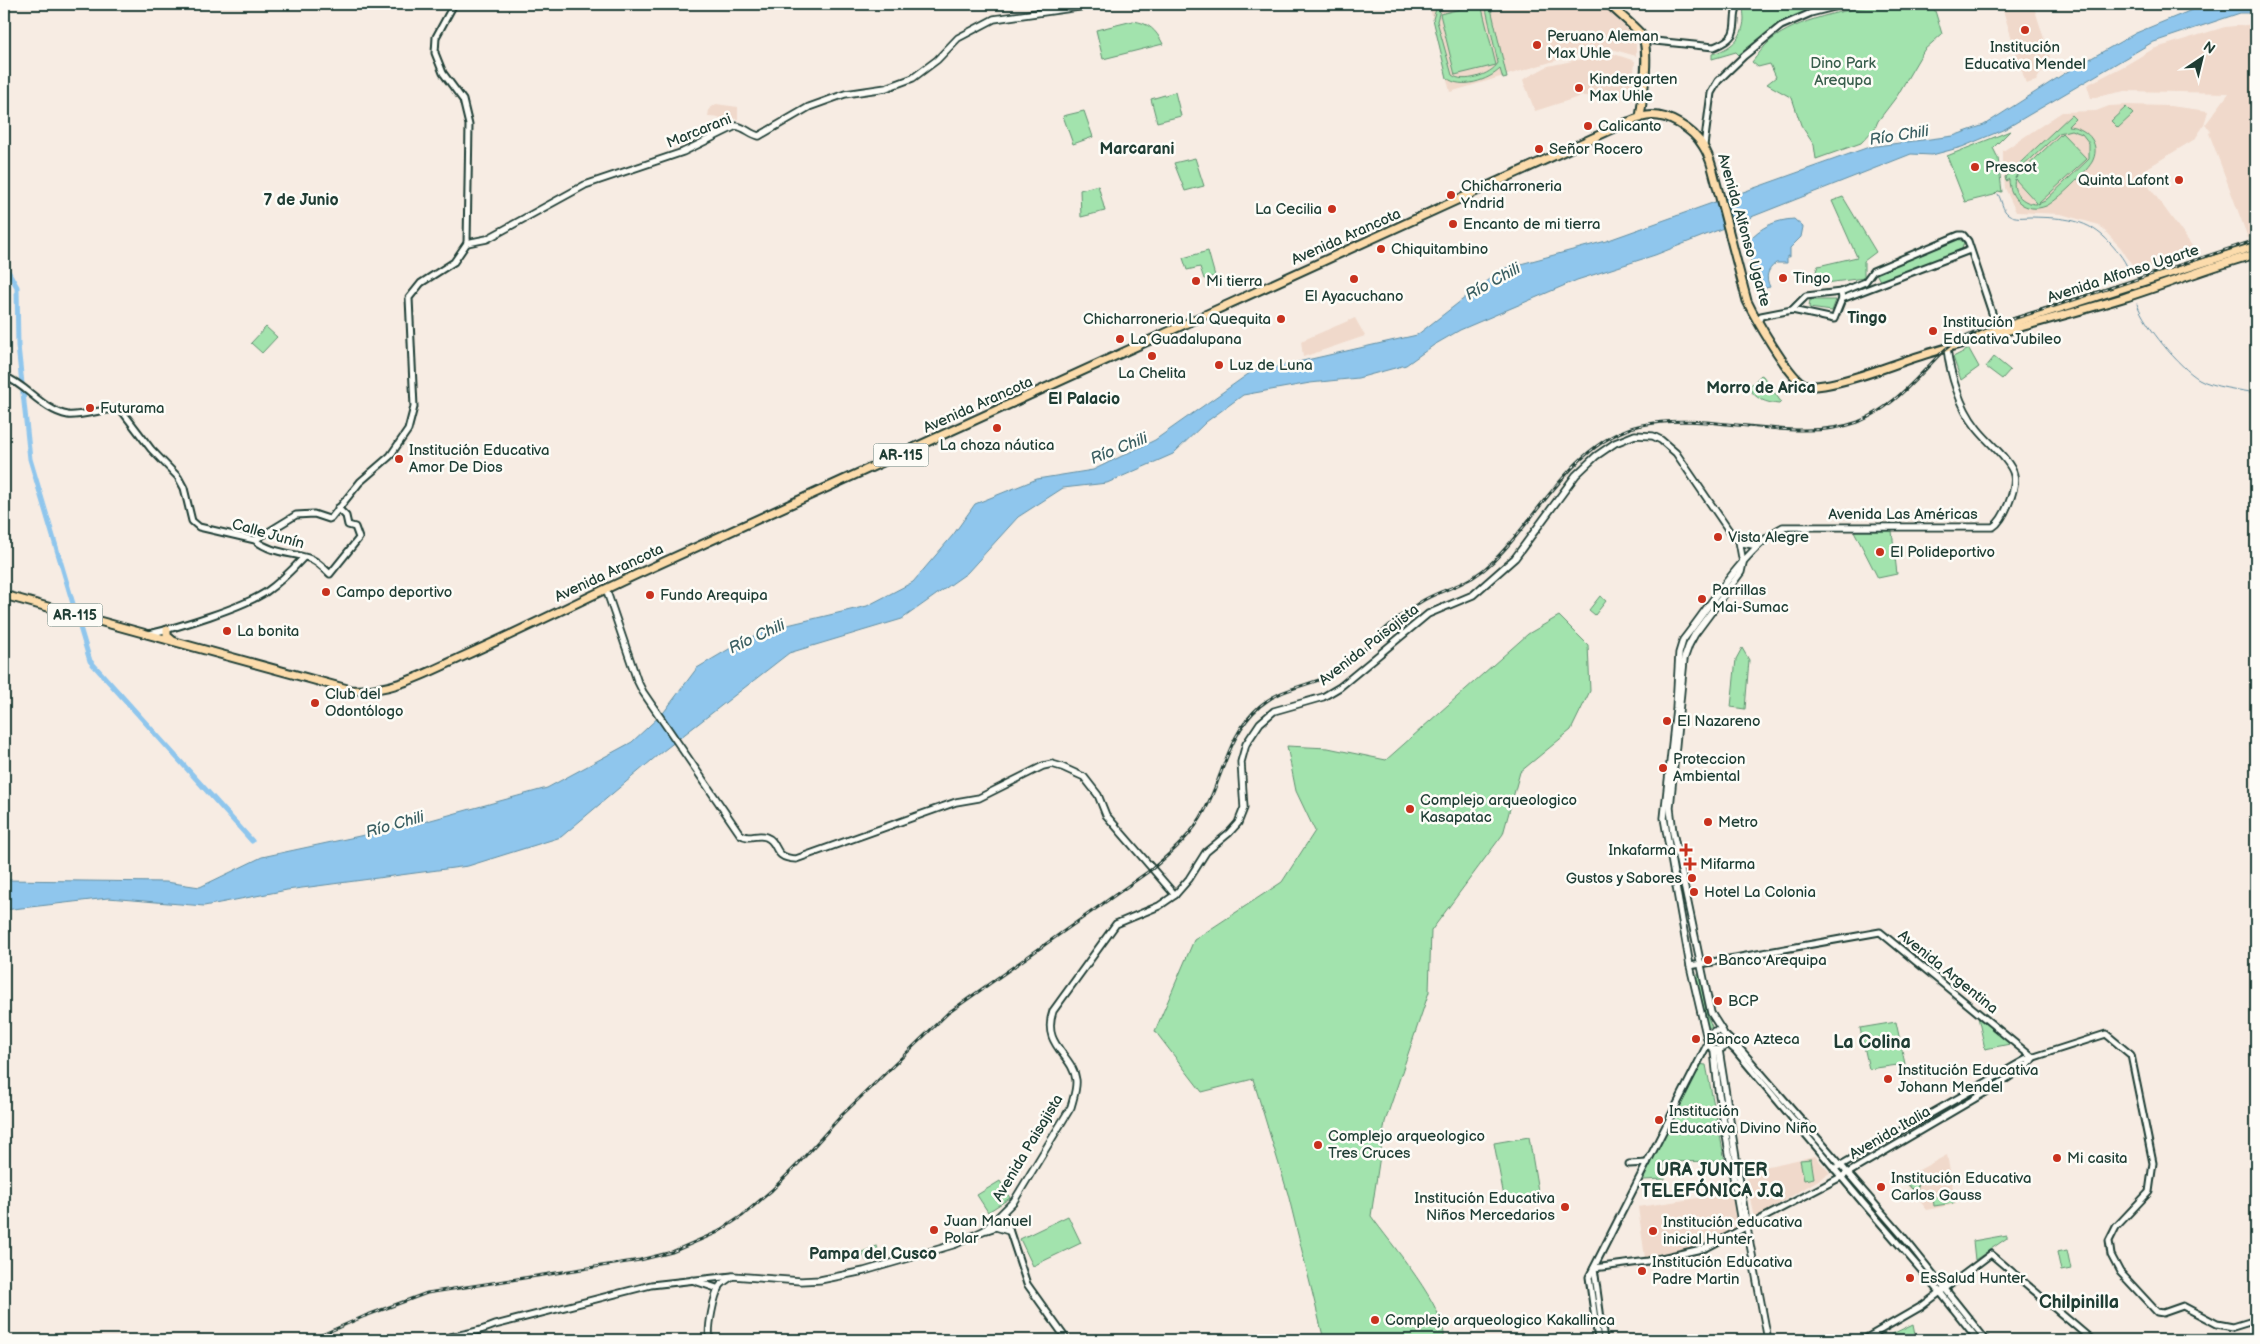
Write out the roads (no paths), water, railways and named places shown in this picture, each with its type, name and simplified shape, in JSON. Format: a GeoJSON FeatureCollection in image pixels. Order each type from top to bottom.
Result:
{"type":"FeatureCollection","features":[{"type":"Feature","properties":{"kind":"main road","name":"Marcarani"},"geometry":{"type":"LineString","coordinates":[[467,243],[487,239],[585,185],[683,152],[736,126],[742,127],[750,134],[759,136],[809,107],[845,94],[886,88],[913,78],[937,60],[958,38],[994,19],[1101,4]]}},
{"type":"Feature","properties":{"kind":"main road"},"geometry":{"type":"LineString","coordinates":[[1609,4],[1641,34],[1644,40],[1645,59],[1640,118]]}},
{"type":"Feature","properties":{"kind":"main road","name":"Avenida Alfonso Ugarte"},"geometry":{"type":"LineString","coordinates":[[1640,118],[1654,116],[1676,122],[1692,132],[1704,146],[1712,167],[1748,301],[1758,322],[1788,368],[1801,383],[1812,386],[1833,383],[1998,331],[2256,254]]}},
{"type":"Feature","properties":{"kind":"main road","name":"Avenida Arancota"},"geometry":{"type":"LineString","coordinates":[[147,634],[351,690],[374,690],[407,682],[606,589],[1225,309],[1640,118]]}},
{"type":"Feature","properties":{"kind":"main road","name":"Avenida Alfonso Ugarte"},"geometry":{"type":"LineString","coordinates":[[2135,290],[2256,246]]}},
{"type":"Feature","properties":{"kind":"main road","name":"Avenida Las Américas"},"geometry":{"type":"LineString","coordinates":[[1768,1340],[1746,1228],[1741,1222],[1712,1046],[1690,966],[1664,818],[1676,708],[1679,653],[1683,640],[1743,563],[1772,532],[1782,527],[1993,527],[1999,523],[2013,488],[2014,475],[2008,464],[1975,426],[1964,408],[1950,366],[1947,348]]}},
{"type":"Feature","properties":{"kind":"main road","name":"Avenida Paisajista"},"geometry":{"type":"LineString","coordinates":[[733,1276],[801,1281],[820,1280],[864,1271],[956,1244],[985,1230],[1004,1214],[1021,1191],[1071,1107],[1075,1093],[1076,1079],[1051,1033],[1049,1022],[1053,1011],[1116,924],[1159,906],[1175,895],[1206,852],[1238,823],[1244,808],[1242,762],[1246,744],[1260,723],[1274,711],[1323,697],[1340,687],[1428,614],[1474,595],[1515,558],[1576,475],[1596,456],[1615,443],[1635,435],[1653,436],[1670,446],[1715,512],[1739,541],[1743,563]]}},
{"type":"Feature","properties":{"kind":"main road"},"geometry":{"type":"LineString","coordinates":[[1739,541],[1758,546]]}},
{"type":"Feature","properties":{"kind":"main road","name":"Avenida Las Américas"},"geometry":{"type":"LineString","coordinates":[[1727,1043],[1724,1034],[1711,1013],[1670,818],[1684,659],[1688,645],[1741,572],[1743,563]]}},
{"type":"Feature","properties":{"kind":"main road"},"geometry":{"type":"LineString","coordinates":[[606,589],[637,680],[655,712],[740,834],[748,839],[764,836],[769,838],[779,854],[786,859],[796,859],[956,802],[980,798],[1043,766],[1052,764],[1084,777],[1098,795],[1106,816],[1175,895]]}},
{"type":"Feature","properties":{"kind":"main road","name":"AR-115"},"geometry":{"type":"LineString","coordinates":[[4,595],[147,634]]}},
{"type":"Feature","properties":{"kind":"main road"},"geometry":{"type":"LineString","coordinates":[[167,630],[167,636],[173,642]]}},
{"type":"Feature","properties":{"kind":"main road"},"geometry":{"type":"LineString","coordinates":[[1724,1034],[1714,1031],[1712,1046],[1727,1043]]}},
{"type":"Feature","properties":{"kind":"main road"},"geometry":{"type":"LineString","coordinates":[[985,1230],[996,1227],[1009,1231]]}},
{"type":"Feature","properties":{"kind":"main road"},"geometry":{"type":"LineString","coordinates":[[710,1340],[709,1328],[718,1289],[733,1276]]}},
{"type":"Feature","properties":{"kind":"main road"},"geometry":{"type":"LineString","coordinates":[[692,1280],[718,1289]]}},
{"type":"Feature","properties":{"kind":"street"},"geometry":{"type":"LineString","coordinates":[[255,540],[296,515],[314,514],[329,519],[360,482],[390,456],[408,430],[414,407],[409,298],[421,283],[454,262],[467,243],[469,126],[463,100],[443,72],[435,53],[436,37],[454,4]]}},
{"type":"Feature","properties":{"kind":"street"},"geometry":{"type":"LineString","coordinates":[[1644,40],[1714,47],[1732,36],[1735,29],[1738,4]]}},
{"type":"Feature","properties":{"kind":"street"},"geometry":{"type":"LineString","coordinates":[[1704,146],[1711,93],[1718,81],[1744,56],[1781,26],[1811,13],[1846,4]]}},
{"type":"Feature","properties":{"kind":"street"},"geometry":{"type":"LineString","coordinates":[[1792,310],[1806,296],[1841,292],[1865,282],[1873,272],[1959,235],[1968,241],[1998,331]]}},
{"type":"Feature","properties":{"kind":"street"},"geometry":{"type":"LineString","coordinates":[[1842,299],[1873,289],[1970,250]]}},
{"type":"Feature","properties":{"kind":"street"},"geometry":{"type":"LineString","coordinates":[[1867,280],[1873,289]]}},
{"type":"Feature","properties":{"kind":"street"},"geometry":{"type":"LineString","coordinates":[[1758,322],[1761,316],[1792,310],[1834,319],[1842,299],[1841,292]]}},
{"type":"Feature","properties":{"kind":"street","name":"Calle Junín"},"geometry":{"type":"LineString","coordinates":[[4,376],[49,408],[65,414],[78,416],[112,409],[122,411],[151,449],[178,476],[184,488],[192,521],[199,527],[255,540],[280,553],[315,561],[330,574],[359,538],[355,527],[348,525],[346,516],[338,508]]}},
{"type":"Feature","properties":{"kind":"street"},"geometry":{"type":"LineString","coordinates":[[147,634],[167,630],[260,595],[294,568],[303,558]]}},
{"type":"Feature","properties":{"kind":"street","name":"Avenida Argentina"},"geometry":{"type":"LineString","coordinates":[[1690,966],[1880,932],[2033,1058]]}},
{"type":"Feature","properties":{"kind":"street"},"geometry":{"type":"LineString","coordinates":[[1724,1034],[1741,1050],[1840,1165],[1986,1340]]}},
{"type":"Feature","properties":{"kind":"street"},"geometry":{"type":"LineString","coordinates":[[2033,1058],[2106,1034],[2131,1055],[2153,1163],[2149,1192],[2116,1227],[2109,1241],[2111,1255],[2120,1272],[2157,1312],[2163,1313],[2183,1306],[2217,1324],[2233,1327],[2256,1320]]}},
{"type":"Feature","properties":{"kind":"street"},"geometry":{"type":"LineString","coordinates":[[1727,1043],[1735,1050],[1834,1169],[1943,1290],[1978,1340]]}},
{"type":"Feature","properties":{"kind":"street"},"geometry":{"type":"LineString","coordinates":[[1598,1340],[1589,1278],[1699,1060],[1712,1046]]}},
{"type":"Feature","properties":{"kind":"street","name":"Avenida Italia"},"geometry":{"type":"LineString","coordinates":[[1834,1169],[2025,1060],[2033,1058]]}},
{"type":"Feature","properties":{"kind":"street","name":"Avenida Italia"},"geometry":{"type":"LineString","coordinates":[[1594,1268],[1648,1261],[1706,1248],[1841,1177],[1991,1090],[2029,1064],[2033,1058]]}},
{"type":"Feature","properties":{"kind":"street"},"geometry":{"type":"LineString","coordinates":[[1629,1164],[1647,1163]]}},
{"type":"Feature","properties":{"kind":"street"},"geometry":{"type":"LineString","coordinates":[[1004,1214],[1027,1284],[1067,1340]]}},
{"type":"Feature","properties":{"kind":"street"},"geometry":{"type":"LineString","coordinates":[[1863,1340],[1922,1306],[1991,1254],[2092,1340]]}},
{"type":"Feature","properties":{"kind":"street"},"geometry":{"type":"LineString","coordinates":[[1594,1268],[1604,1340]]}},
{"type":"Feature","properties":{"kind":"street"},"geometry":{"type":"LineString","coordinates":[[439,1340],[471,1331],[481,1332],[495,1325],[651,1285],[733,1276]]}},
{"type":"Feature","properties":{"kind":"water","name":"Río Chili"},"geometry":{"type":"Polygon","coordinates":[[[2212,4],[2256,4],[2256,13],[2240,13],[2151,43],[2005,129],[1962,147],[1932,155],[1911,154],[1655,255],[1577,280],[1460,330],[1434,345],[1406,365],[1358,378],[1310,383],[1243,395],[1206,422],[1173,454],[1107,483],[1063,488],[1018,517],[967,573],[902,619],[789,653],[658,755],[561,837],[468,866],[287,890],[204,906],[108,898],[4,910],[4,880],[166,882],[200,887],[262,857],[420,823],[547,788],[632,742],[664,712],[697,668],[746,639],[775,628],[867,606],[913,582],[953,535],[975,504],[1037,479],[1093,470],[1155,440],[1254,370],[1276,367],[1417,335],[1502,269],[1606,241],[1869,147],[1953,136],[1984,125],[2070,70],[2136,33],[2199,7],[2212,4]]]}},
{"type":"Feature","properties":{"kind":"water"},"geometry":{"type":"Polygon","coordinates":[[[1794,219],[1803,227],[1801,237],[1790,248],[1790,257],[1787,256],[1787,263],[1776,263],[1769,271],[1767,277],[1770,287],[1757,290],[1755,288],[1748,241],[1769,225],[1794,219]]]}},
{"type":"Feature","properties":{"kind":"waterway"},"geometry":{"type":"LineString","coordinates":[[1998,194],[2004,210],[2013,217],[2065,219],[2084,224],[2093,229],[2102,235],[2116,250],[2124,261],[2129,273]]}},
{"type":"Feature","properties":{"kind":"waterway"},"geometry":{"type":"LineString","coordinates":[[4,264],[17,287],[18,346],[30,459],[90,661],[252,841]]}},
{"type":"Feature","properties":{"kind":"waterway"},"geometry":{"type":"LineString","coordinates":[[2137,304],[2147,323],[2173,356],[2199,379],[2227,388],[2256,393]]}},
{"type":"Feature","properties":{"kind":"railway"},"geometry":{"type":"LineString","coordinates":[[310,1340],[365,1316],[427,1293],[640,1260],[672,1252],[718,1232],[742,1216],[772,1190],[842,1115],[948,1013],[1152,869],[1174,849],[1200,819],[1212,796],[1234,742],[1249,717],[1260,706],[1279,694],[1323,679],[1343,669],[1409,610],[1429,597],[1474,577],[1503,551],[1564,477],[1599,444],[1619,433],[1642,425],[1668,422],[1695,421],[1807,430],[1833,428],[1858,422],[1894,400],[1946,348],[1969,335],[2012,319],[2256,240]]}},
{"type":"Feature","properties":{"kind":"place","name":"Institución Educativa Mendel"},"geometry":{"type":"Point","coordinates":[2025,30]}},
{"type":"Feature","properties":{"kind":"place","name":"Peruano Aleman Max Uhle"},"geometry":{"type":"Point","coordinates":[1537,45]}},
{"type":"Feature","properties":{"kind":"place","name":"Kindergarten Max Uhle"},"geometry":{"type":"Point","coordinates":[1579,88]}},
{"type":"Feature","properties":{"kind":"place","name":"Calicanto"},"geometry":{"type":"Point","coordinates":[1588,126]}},
{"type":"Feature","properties":{"kind":"place","name":"Señor Rocero"},"geometry":{"type":"Point","coordinates":[1539,149]}},
{"type":"Feature","properties":{"kind":"place","name":"Prescot"},"geometry":{"type":"Point","coordinates":[1975,167]}},
{"type":"Feature","properties":{"kind":"place","name":"Quinta Lafont"},"geometry":{"type":"Point","coordinates":[2179,180]}},
{"type":"Feature","properties":{"kind":"place","name":"Chicharroneria Yndrid"},"geometry":{"type":"Point","coordinates":[1451,195]}},
{"type":"Feature","properties":{"kind":"place","name":"La Cecilia"},"geometry":{"type":"Point","coordinates":[1332,209]}},
{"type":"Feature","properties":{"kind":"place","name":"Encanto de mi tierra"},"geometry":{"type":"Point","coordinates":[1453,224]}},
{"type":"Feature","properties":{"kind":"place","name":"Chiquitambino"},"geometry":{"type":"Point","coordinates":[1381,249]}},
{"type":"Feature","properties":{"kind":"place","name":"Tingo"},"geometry":{"type":"Point","coordinates":[1783,278]}},
{"type":"Feature","properties":{"kind":"place","name":"El Ayacuchano"},"geometry":{"type":"Point","coordinates":[1354,279]}},
{"type":"Feature","properties":{"kind":"place","name":"Mi tierra"},"geometry":{"type":"Point","coordinates":[1196,281]}},
{"type":"Feature","properties":{"kind":"place","name":"Chicharroneria La Quequita"},"geometry":{"type":"Point","coordinates":[1281,319]}},
{"type":"Feature","properties":{"kind":"place","name":"Institución Educativa Jubileo"},"geometry":{"type":"Point","coordinates":[1933,331]}},
{"type":"Feature","properties":{"kind":"place","name":"La Guadalupana"},"geometry":{"type":"Point","coordinates":[1120,339]}},
{"type":"Feature","properties":{"kind":"place","name":"La Chelita"},"geometry":{"type":"Point","coordinates":[1152,356]}},
{"type":"Feature","properties":{"kind":"place","name":"Luz de Luna"},"geometry":{"type":"Point","coordinates":[1219,365]}},
{"type":"Feature","properties":{"kind":"place","name":"Futurama"},"geometry":{"type":"Point","coordinates":[90,408]}},
{"type":"Feature","properties":{"kind":"place","name":"La choza náutica"},"geometry":{"type":"Point","coordinates":[997,428]}},
{"type":"Feature","properties":{"kind":"place","name":"Institución Educativa Amor De Dios"},"geometry":{"type":"Point","coordinates":[399,459]}},
{"type":"Feature","properties":{"kind":"place","name":"Vista Alegre"},"geometry":{"type":"Point","coordinates":[1718,537]}},
{"type":"Feature","properties":{"kind":"place","name":"El Polideportivo"},"geometry":{"type":"Point","coordinates":[1880,552]}},
{"type":"Feature","properties":{"kind":"place","name":"Campo deportivo"},"geometry":{"type":"Point","coordinates":[326,592]}},
{"type":"Feature","properties":{"kind":"place","name":"Fundo Arequipa"},"geometry":{"type":"Point","coordinates":[650,595]}},
{"type":"Feature","properties":{"kind":"place","name":"Parrillas Mai-Sumac"},"geometry":{"type":"Point","coordinates":[1702,599]}},
{"type":"Feature","properties":{"kind":"place","name":"La bonita"},"geometry":{"type":"Point","coordinates":[227,631]}},
{"type":"Feature","properties":{"kind":"place","name":"Club del Odontólogo"},"geometry":{"type":"Point","coordinates":[315,703]}},
{"type":"Feature","properties":{"kind":"place","name":"El Nazareno"},"geometry":{"type":"Point","coordinates":[1667,721]}},
{"type":"Feature","properties":{"kind":"place","name":"Proteccion Ambiental"},"geometry":{"type":"Point","coordinates":[1663,768]}},
{"type":"Feature","properties":{"kind":"place","name":"Complejo arqueologico Kasapatac"},"geometry":{"type":"Point","coordinates":[1410,809]}},
{"type":"Feature","properties":{"kind":"place","name":"Metro"},"geometry":{"type":"Point","coordinates":[1708,822]}},
{"type":"Feature","properties":{"kind":"place","name":"Inkafarma"},"geometry":{"type":"Point","coordinates":[1686,850]}},
{"type":"Feature","properties":{"kind":"place","name":"Mifarma"},"geometry":{"type":"Point","coordinates":[1690,864]}},
{"type":"Feature","properties":{"kind":"place","name":"Gustos y Sabores"},"geometry":{"type":"Point","coordinates":[1692,878]}},
{"type":"Feature","properties":{"kind":"place","name":"Hotel La Colonia"},"geometry":{"type":"Point","coordinates":[1694,892]}},
{"type":"Feature","properties":{"kind":"place","name":"Banco Arequipa"},"geometry":{"type":"Point","coordinates":[1708,960]}},
{"type":"Feature","properties":{"kind":"place","name":"BCP"},"geometry":{"type":"Point","coordinates":[1718,1001]}},
{"type":"Feature","properties":{"kind":"place","name":"Banco Azteca"},"geometry":{"type":"Point","coordinates":[1696,1039]}},
{"type":"Feature","properties":{"kind":"place","name":"Institución Educativa Johann Mendel"},"geometry":{"type":"Point","coordinates":[1888,1079]}},
{"type":"Feature","properties":{"kind":"place","name":"Institución Educativa Divino Niño"},"geometry":{"type":"Point","coordinates":[1659,1120]}},
{"type":"Feature","properties":{"kind":"place","name":"Complejo arqueologico Tres Cruces"},"geometry":{"type":"Point","coordinates":[1318,1145]}},
{"type":"Feature","properties":{"kind":"place","name":"Mi casita"},"geometry":{"type":"Point","coordinates":[2057,1158]}},
{"type":"Feature","properties":{"kind":"place","name":"Institución Educativa Carlos Gauss"},"geometry":{"type":"Point","coordinates":[1881,1187]}},
{"type":"Feature","properties":{"kind":"place","name":"Institución Educativa Niños Mercedarios"},"geometry":{"type":"Point","coordinates":[1565,1207]}},
{"type":"Feature","properties":{"kind":"place","name":"Juan Manuel Polar"},"geometry":{"type":"Point","coordinates":[934,1230]}},
{"type":"Feature","properties":{"kind":"place","name":"Institución educativa inicial Hunter"},"geometry":{"type":"Point","coordinates":[1653,1231]}},
{"type":"Feature","properties":{"kind":"place","name":"Institución Educativa Padre Martin"},"geometry":{"type":"Point","coordinates":[1642,1271]}},
{"type":"Feature","properties":{"kind":"place","name":"EsSalud Hunter"},"geometry":{"type":"Point","coordinates":[1910,1278]}},
{"type":"Feature","properties":{"kind":"place","name":"Complejo arqueologico Kakallinca"},"geometry":{"type":"Point","coordinates":[1375,1320]}},
{"type":"Feature","properties":{"kind":"district","name":"Marcarani"},"geometry":{"type":"Point","coordinates":[1137,149]}},
{"type":"Feature","properties":{"kind":"district","name":"7 de Junio"},"geometry":{"type":"Point","coordinates":[301,200]}},
{"type":"Feature","properties":{"kind":"district","name":"Tingo"},"geometry":{"type":"Point","coordinates":[1867,318]}},
{"type":"Feature","properties":{"kind":"district","name":"Morro de Arica"},"geometry":{"type":"Point","coordinates":[1761,388]}},
{"type":"Feature","properties":{"kind":"district","name":"El Palacio"},"geometry":{"type":"Point","coordinates":[1084,399]}},
{"type":"Feature","properties":{"kind":"district","name":"La Colina"},"geometry":{"type":"Point","coordinates":[1872,1042]}},
{"type":"Feature","properties":{"kind":"district","name":"URA JUNTER TELEFÓNICA J.Q"},"geometry":{"type":"Point","coordinates":[1712,1180]}},
{"type":"Feature","properties":{"kind":"district","name":"Pampa del Cusco"},"geometry":{"type":"Point","coordinates":[873,1254]}},
{"type":"Feature","properties":{"kind":"district","name":"Chilpinilla"},"geometry":{"type":"Point","coordinates":[2079,1302]}},
{"type":"Feature","properties":{"kind":"park label","name":"Dino Park Arequpa"},"geometry":{"type":"Point","coordinates":[1843,72]}}]}
